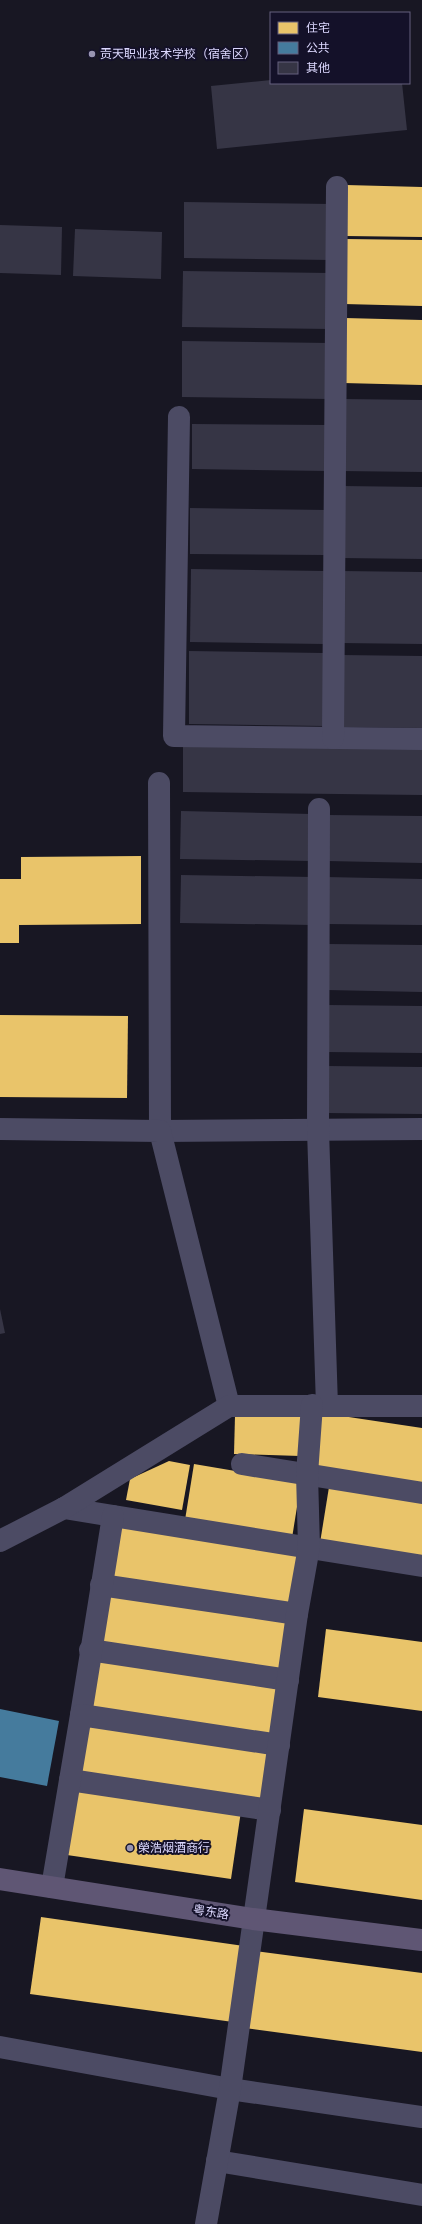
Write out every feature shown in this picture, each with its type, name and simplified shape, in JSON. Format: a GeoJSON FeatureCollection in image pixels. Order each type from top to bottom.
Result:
{"type":"FeatureCollection","features":[{"type":"Feature","properties":{"kind":"main road","name":"粤东路"},"geometry":{"type":"LineString","coordinates":[[0,1879],[254,1919],[422,1940]]}},
{"type":"Feature","properties":{"kind":"street"},"geometry":{"type":"LineString","coordinates":[[332,738],[337,187]]}},
{"type":"Feature","properties":{"kind":"street"},"geometry":{"type":"LineString","coordinates":[[179,417],[174,736],[422,739]]}},
{"type":"Feature","properties":{"kind":"street"},"geometry":{"type":"LineString","coordinates":[[159,783],[160,1131],[230,1406]]}},
{"type":"Feature","properties":{"kind":"street"},"geometry":{"type":"LineString","coordinates":[[206,2224],[230,2089],[288,1680],[309,1547],[307,1474],[319,1406],[319,809]]}},
{"type":"Feature","properties":{"kind":"street"},"geometry":{"type":"LineString","coordinates":[[0,1129],[160,1131],[422,1129]]}},
{"type":"Feature","properties":{"kind":"street"},"geometry":{"type":"LineString","coordinates":[[0,1541],[64,1508],[230,1406],[422,1406]]}},
{"type":"Feature","properties":{"kind":"street"},"geometry":{"type":"LineString","coordinates":[[242,1464],[422,1493]]}},
{"type":"Feature","properties":{"kind":"street"},"geometry":{"type":"LineString","coordinates":[[64,1508],[422,1566]]}},
{"type":"Feature","properties":{"kind":"street"},"geometry":{"type":"LineString","coordinates":[[52,1887],[113,1516]]}},
{"type":"Feature","properties":{"kind":"street"},"geometry":{"type":"LineString","coordinates":[[102,1585],[298,1614]]}},
{"type":"Feature","properties":{"kind":"street"},"geometry":{"type":"LineString","coordinates":[[90,1650],[288,1680]]}},
{"type":"Feature","properties":{"kind":"street"},"geometry":{"type":"LineString","coordinates":[[81,1715],[279,1745]]}},
{"type":"Feature","properties":{"kind":"street"},"geometry":{"type":"LineString","coordinates":[[70,1780],[270,1810]]}},
{"type":"Feature","properties":{"kind":"street"},"geometry":{"type":"LineString","coordinates":[[0,2047],[230,2089],[422,2117]]}},
{"type":"Feature","properties":{"kind":"street"},"geometry":{"type":"LineString","coordinates":[[217,2161],[422,2195]]}},
{"type":"Feature","properties":{"kind":"building: 住宅"},"geometry":{"type":"Polygon","coordinates":[[[346,185],[422,187],[422,237],[346,236],[346,185]]]}},
{"type":"Feature","properties":{"kind":"building: 住宅"},"geometry":{"type":"Polygon","coordinates":[[[346,239],[422,240],[422,306],[344,304],[346,239]]]}},
{"type":"Feature","properties":{"kind":"building: 住宅"},"geometry":{"type":"Polygon","coordinates":[[[345,318],[422,320],[422,385],[343,383],[345,318]]]}},
{"type":"Feature","properties":{"kind":"building: 住宅"},"geometry":{"type":"Polygon","coordinates":[[[141,856],[141,924],[19,925],[19,943],[0,943],[0,879],[21,879],[21,857],[141,856]]]}},
{"type":"Feature","properties":{"kind":"building: 住宅"},"geometry":{"type":"Polygon","coordinates":[[[0,1015],[128,1016],[127,1098],[0,1097],[0,1015]]]}},
{"type":"Feature","properties":{"kind":"building: 住宅"},"geometry":{"type":"Polygon","coordinates":[[[322,1413],[422,1428],[422,1486],[314,1469],[322,1413]]]}},
{"type":"Feature","properties":{"kind":"building: 住宅"},"geometry":{"type":"Polygon","coordinates":[[[235,1416],[301,1417],[300,1456],[234,1454],[235,1416]]]}},
{"type":"Feature","properties":{"kind":"building: 住宅"},"geometry":{"type":"Polygon","coordinates":[[[169,1461],[190,1465],[182,1510],[126,1500],[130,1479],[169,1461]]]}},
{"type":"Feature","properties":{"kind":"building: 住宅"},"geometry":{"type":"Polygon","coordinates":[[[194,1464],[301,1482],[292,1538],[185,1520],[194,1464]]]}},
{"type":"Feature","properties":{"kind":"building: 住宅"},"geometry":{"type":"Polygon","coordinates":[[[329,1487],[422,1501],[422,1559],[320,1543],[329,1487]]]}},
{"type":"Feature","properties":{"kind":"building: 住宅"},"geometry":{"type":"Polygon","coordinates":[[[118,1525],[302,1554],[294,1607],[109,1578],[118,1525]]]}},
{"type":"Feature","properties":{"kind":"building: 住宅"},"geometry":{"type":"Polygon","coordinates":[[[107,1592],[291,1621],[283,1674],[99,1645],[107,1592]]]}},
{"type":"Feature","properties":{"kind":"building: 住宅"},"geometry":{"type":"Polygon","coordinates":[[[326,1629],[422,1642],[422,1711],[318,1697],[326,1629]]]}},
{"type":"Feature","properties":{"kind":"building: 住宅"},"geometry":{"type":"Polygon","coordinates":[[[97,1657],[281,1687],[273,1739],[88,1710],[97,1657]]]}},
{"type":"Feature","properties":{"kind":"building: 住宅"},"geometry":{"type":"Polygon","coordinates":[[[86,1722],[271,1751],[262,1803],[78,1775],[86,1722]]]}},
{"type":"Feature","properties":{"kind":"building: 住宅"},"geometry":{"type":"Polygon","coordinates":[[[76,1787],[241,1811],[231,1879],[67,1855],[76,1787]]]}},
{"type":"Feature","properties":{"kind":"building: 住宅"},"geometry":{"type":"Polygon","coordinates":[[[304,1809],[422,1825],[422,1900],[295,1882],[304,1809]]]}},
{"type":"Feature","properties":{"kind":"building: 住宅"},"geometry":{"type":"Polygon","coordinates":[[[41,1917],[244,1946],[233,2022],[30,1994],[41,1917]]]}},
{"type":"Feature","properties":{"kind":"building: 住宅"},"geometry":{"type":"Polygon","coordinates":[[[255,1951],[422,1973],[422,2052],[245,2028],[255,1951]]]}},
{"type":"Feature","properties":{"kind":"building: 公共"},"geometry":{"type":"Polygon","coordinates":[[[0,1709],[59,1721],[47,1786],[0,1777],[0,1709]]]}},
{"type":"Feature","properties":{"kind":"building: 其他"},"geometry":{"type":"Polygon","coordinates":[[[270,80],[270,84],[402,84],[407,130],[217,149],[211,86],[270,80]]]}},
{"type":"Feature","properties":{"kind":"building: 其他"},"geometry":{"type":"Polygon","coordinates":[[[184,202],[332,204],[331,260],[184,258],[184,202]]]}},
{"type":"Feature","properties":{"kind":"building: 其他"},"geometry":{"type":"Polygon","coordinates":[[[0,225],[62,227],[61,275],[0,273],[0,225]]]}},
{"type":"Feature","properties":{"kind":"building: 其他"},"geometry":{"type":"Polygon","coordinates":[[[75,229],[162,232],[161,279],[73,276],[75,229]]]}},
{"type":"Feature","properties":{"kind":"building: 其他"},"geometry":{"type":"Polygon","coordinates":[[[183,271],[330,273],[330,329],[182,327],[183,271]]]}},
{"type":"Feature","properties":{"kind":"building: 其他"},"geometry":{"type":"Polygon","coordinates":[[[182,341],[330,343],[329,399],[182,397],[182,341]]]}},
{"type":"Feature","properties":{"kind":"building: 其他"},"geometry":{"type":"Polygon","coordinates":[[[343,399],[422,400],[422,472],[341,471],[343,399]]]}},
{"type":"Feature","properties":{"kind":"building: 其他"},"geometry":{"type":"Polygon","coordinates":[[[192,424],[329,425],[328,471],[192,469],[192,424]]]}},
{"type":"Feature","properties":{"kind":"building: 其他"},"geometry":{"type":"Polygon","coordinates":[[[342,486],[422,487],[422,559],[341,558],[342,486]]]}},
{"type":"Feature","properties":{"kind":"building: 其他"},"geometry":{"type":"Polygon","coordinates":[[[190,508],[327,510],[326,555],[190,554],[190,508]]]}},
{"type":"Feature","properties":{"kind":"building: 其他"},"geometry":{"type":"Polygon","coordinates":[[[191,569],[325,571],[324,644],[190,642],[191,569]]]}},
{"type":"Feature","properties":{"kind":"building: 其他"},"geometry":{"type":"Polygon","coordinates":[[[341,571],[422,572],[422,644],[340,643],[341,571]]]}},
{"type":"Feature","properties":{"kind":"building: 其他"},"geometry":{"type":"Polygon","coordinates":[[[189,651],[324,653],[323,726],[189,724],[189,651]]]}},
{"type":"Feature","properties":{"kind":"building: 其他"},"geometry":{"type":"Polygon","coordinates":[[[341,655],[422,656],[422,728],[339,727],[341,655]]]}},
{"type":"Feature","properties":{"kind":"building: 其他"},"geometry":{"type":"Polygon","coordinates":[[[183,746],[422,749],[422,795],[183,792],[183,746]]]}},
{"type":"Feature","properties":{"kind":"building: 其他"},"geometry":{"type":"Polygon","coordinates":[[[181,811],[312,814],[312,861],[180,859],[181,811]]]}},
{"type":"Feature","properties":{"kind":"building: 其他"},"geometry":{"type":"Polygon","coordinates":[[[327,815],[422,816],[422,863],[327,861],[327,815]]]}},
{"type":"Feature","properties":{"kind":"building: 其他"},"geometry":{"type":"Polygon","coordinates":[[[181,875],[313,877],[312,925],[180,923],[181,875]]]}},
{"type":"Feature","properties":{"kind":"building: 其他"},"geometry":{"type":"Polygon","coordinates":[[[326,877],[422,879],[422,925],[326,924],[326,877]]]}},
{"type":"Feature","properties":{"kind":"building: 其他"},"geometry":{"type":"Polygon","coordinates":[[[328,944],[422,945],[422,992],[327,990],[328,944]]]}},
{"type":"Feature","properties":{"kind":"building: 其他"},"geometry":{"type":"Polygon","coordinates":[[[327,1005],[422,1006],[422,1053],[326,1052],[327,1005]]]}},
{"type":"Feature","properties":{"kind":"building: 其他"},"geometry":{"type":"Polygon","coordinates":[[[327,1066],[422,1067],[422,1114],[326,1113],[327,1066]]]}},
{"type":"Feature","properties":{"kind":"building: 其他"},"geometry":{"type":"Polygon","coordinates":[[[0,1309],[5,1333],[0,1334],[0,1309]]]}},
{"type":"Feature","properties":{"kind":"place","name":"贡天职业技术学校（宿舍区）"},"geometry":{"type":"Point","coordinates":[92,54]}},
{"type":"Feature","properties":{"kind":"place","name":"榮浩烟酒商行"},"geometry":{"type":"Point","coordinates":[130,1848]}}]}
